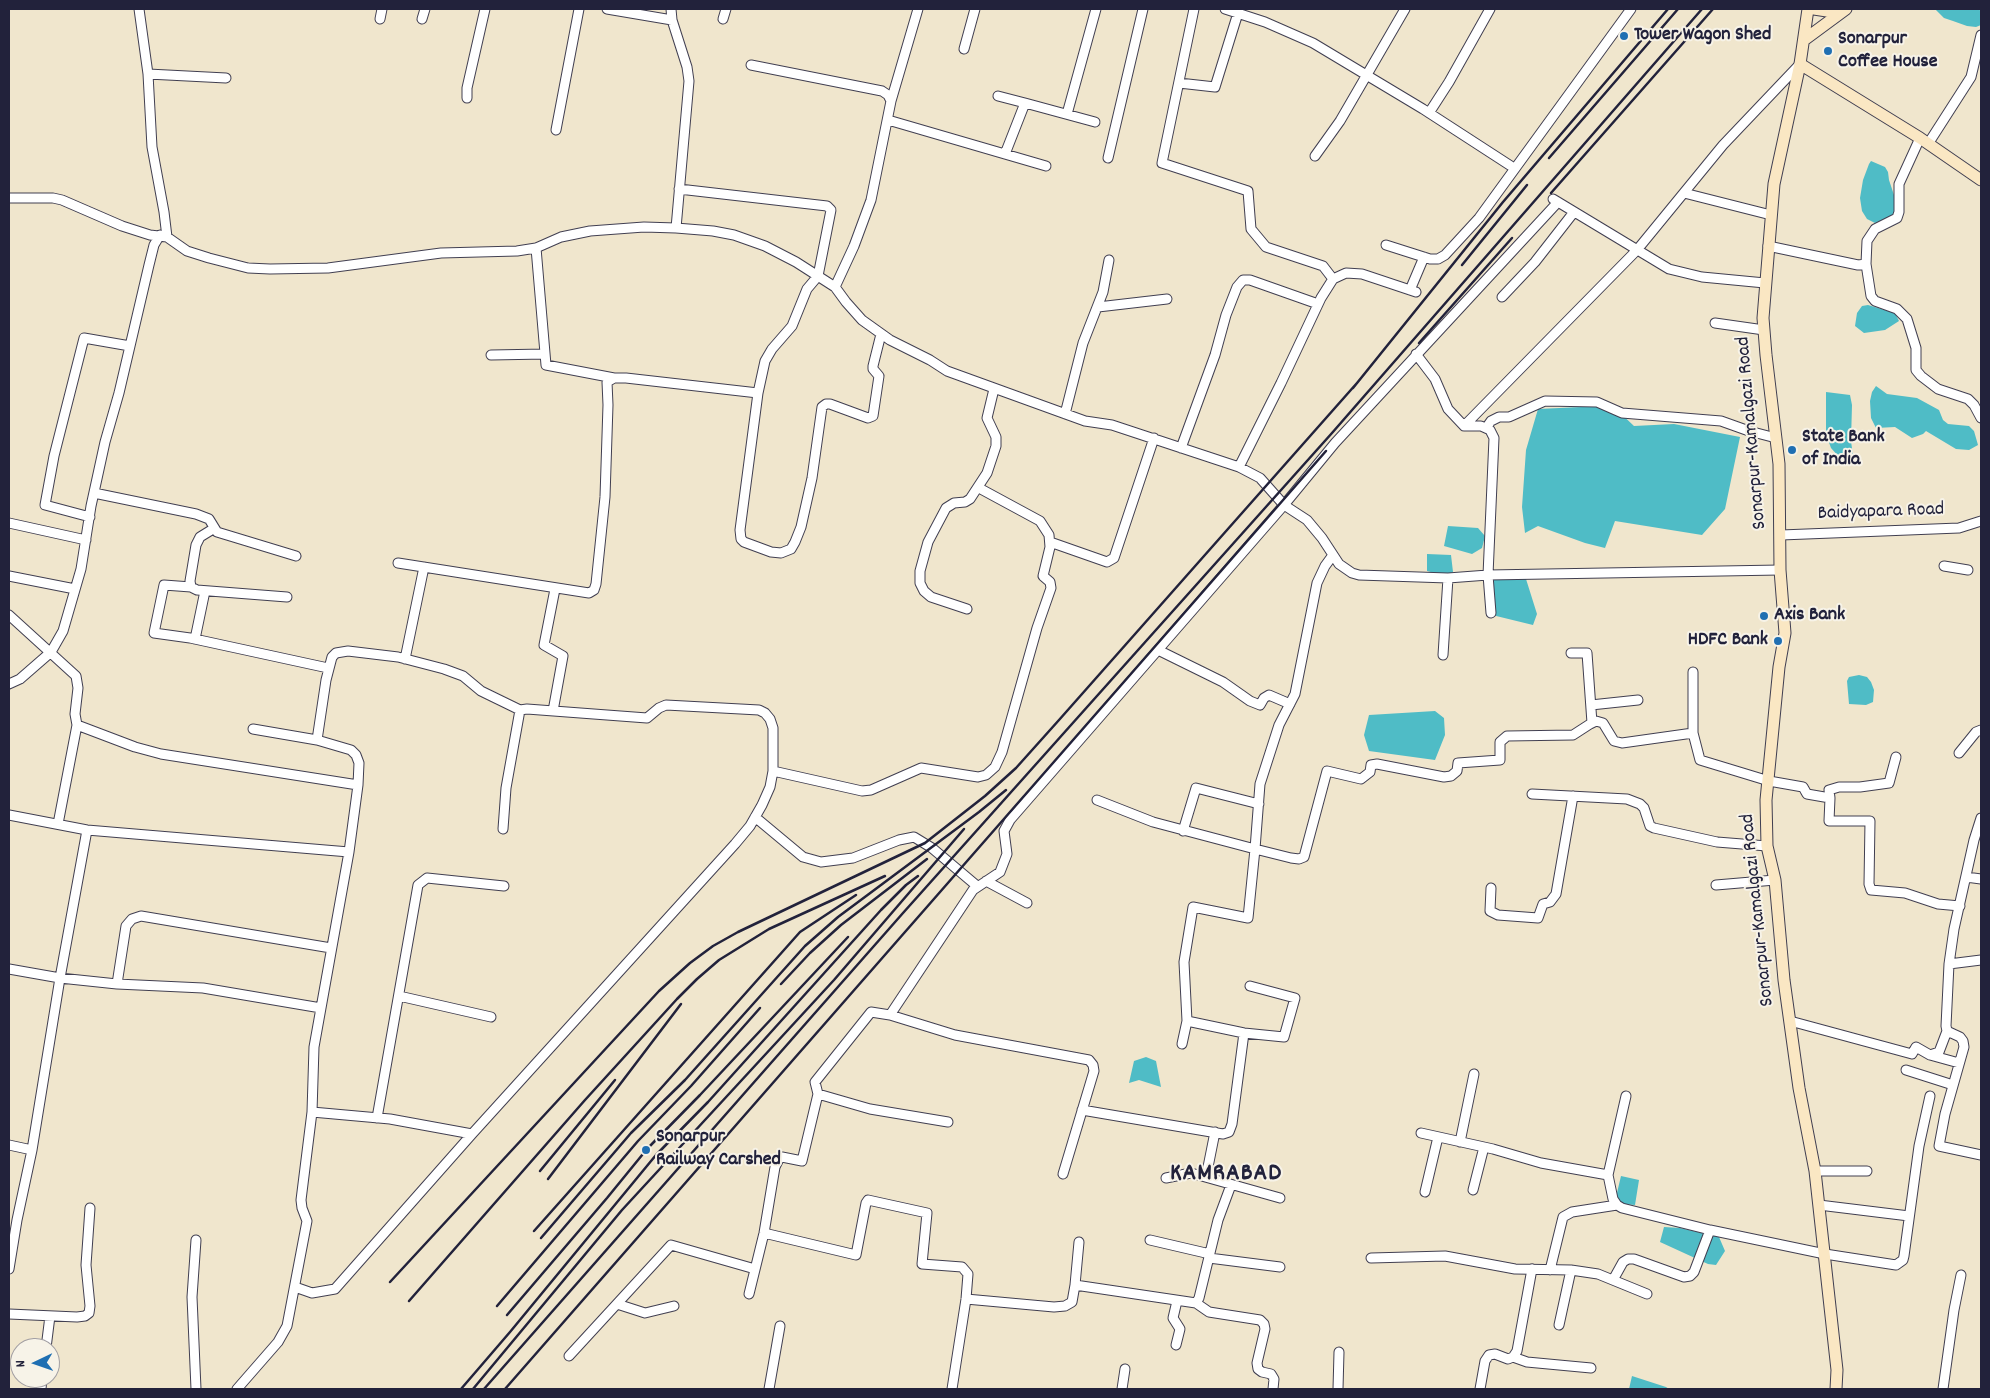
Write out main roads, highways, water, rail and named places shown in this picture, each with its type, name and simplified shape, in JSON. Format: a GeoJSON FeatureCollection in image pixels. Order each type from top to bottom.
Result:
{"type":"FeatureCollection","features":[{"type":"Feature","properties":{"kind":"main road","name":"Sonarpur-Kamalgazi Road"},"geometry":{"type":"LineString","coordinates":[[1808,9],[1800,64],[1774,184],[1765,283],[1764,330],[1779,464],[1780,570],[1785,633],[1779,667],[1766,800],[1767,846],[1775,880],[1790,1021],[1799,1088],[1815,1171],[1825,1254],[1837,1370],[1836,1389]]}},
{"type":"Feature","properties":{"kind":"main road"},"geometry":{"type":"LineString","coordinates":[[1814,9],[1843,11]]}},
{"type":"Feature","properties":{"kind":"main road"},"geometry":{"type":"LineString","coordinates":[[1804,40],[1843,11]]}},
{"type":"Feature","properties":{"kind":"main road"},"geometry":{"type":"LineString","coordinates":[[1800,64],[1924,141],[1981,180]]}},
{"type":"Feature","properties":{"kind":"water"},"geometry":{"type":"Polygon","coordinates":[[[1935,9],[1979,9],[1981,12],[1981,25],[1976,27],[1967,26],[1944,18],[1935,9]]]}},
{"type":"Feature","properties":{"kind":"water"},"geometry":{"type":"Polygon","coordinates":[[[1871,161],[1885,167],[1895,198],[1894,210],[1896,214],[1875,223],[1867,219],[1862,211],[1860,198],[1863,180],[1871,161]]]}},
{"type":"Feature","properties":{"kind":"water"},"geometry":{"type":"Polygon","coordinates":[[[1868,305],[1895,313],[1899,321],[1885,330],[1864,333],[1855,326],[1857,313],[1862,306],[1868,305]]]}},
{"type":"Feature","properties":{"kind":"water"},"geometry":{"type":"Polygon","coordinates":[[[1876,386],[1887,394],[1917,398],[1939,410],[1943,420],[1948,424],[1969,426],[1974,431],[1978,445],[1969,450],[1956,449],[1926,431],[1912,438],[1895,427],[1876,428],[1871,418],[1870,401],[1876,386]]]}},
{"type":"Feature","properties":{"kind":"water"},"geometry":{"type":"Polygon","coordinates":[[[1826,392],[1850,395],[1852,405],[1851,441],[1853,456],[1840,458],[1831,448],[1826,434],[1826,392]]]}},
{"type":"Feature","properties":{"kind":"water"},"geometry":{"type":"Polygon","coordinates":[[[1602,406],[1615,408],[1634,426],[1674,424],[1740,437],[1725,509],[1702,535],[1615,521],[1605,548],[1538,526],[1525,533],[1522,507],[1526,450],[1538,409],[1602,406]]]}},
{"type":"Feature","properties":{"kind":"water"},"geometry":{"type":"Polygon","coordinates":[[[1448,526],[1478,528],[1485,536],[1482,548],[1472,554],[1444,546],[1448,526]]]}},
{"type":"Feature","properties":{"kind":"water"},"geometry":{"type":"Polygon","coordinates":[[[1427,554],[1451,555],[1453,572],[1446,576],[1427,571],[1427,554]]]}},
{"type":"Feature","properties":{"kind":"water"},"geometry":{"type":"Polygon","coordinates":[[[1491,578],[1526,579],[1537,614],[1533,625],[1488,614],[1491,578]]]}},
{"type":"Feature","properties":{"kind":"water"},"geometry":{"type":"Polygon","coordinates":[[[1859,675],[1867,677],[1874,690],[1873,702],[1866,705],[1849,704],[1847,681],[1849,677],[1859,675]]]}},
{"type":"Feature","properties":{"kind":"water"},"geometry":{"type":"Polygon","coordinates":[[[1435,711],[1444,718],[1445,735],[1435,760],[1369,751],[1364,735],[1369,715],[1435,711]]]}},
{"type":"Feature","properties":{"kind":"water"},"geometry":{"type":"Polygon","coordinates":[[[1146,1057],[1156,1061],[1161,1087],[1139,1080],[1129,1083],[1134,1061],[1146,1057]]]}},
{"type":"Feature","properties":{"kind":"water"},"geometry":{"type":"Polygon","coordinates":[[[1621,1176],[1639,1180],[1635,1205],[1622,1204],[1616,1197],[1621,1176]]]}},
{"type":"Feature","properties":{"kind":"water"},"geometry":{"type":"Polygon","coordinates":[[[1664,1227],[1680,1228],[1719,1237],[1725,1251],[1716,1265],[1708,1264],[1660,1242],[1664,1227]]]}},
{"type":"Feature","properties":{"kind":"water"},"geometry":{"type":"Polygon","coordinates":[[[1632,1376],[1666,1387],[1669,1389],[1629,1389],[1632,1376]]]}},
{"type":"Feature","properties":{"kind":"railway"},"geometry":{"type":"LineString","coordinates":[[1353,388],[1503,202],[1668,9]]}},
{"type":"Feature","properties":{"kind":"railway"},"geometry":{"type":"LineString","coordinates":[[1549,158],[1678,9]]}},
{"type":"Feature","properties":{"kind":"railway"},"geometry":{"type":"LineString","coordinates":[[484,1389],[903,913],[1332,433],[1702,9]]}},
{"type":"Feature","properties":{"kind":"railway"},"geometry":{"type":"LineString","coordinates":[[1551,193],[1713,9]]}},
{"type":"Feature","properties":{"kind":"railway"},"geometry":{"type":"LineString","coordinates":[[1462,265],[1527,185]]}},
{"type":"Feature","properties":{"kind":"railway"},"geometry":{"type":"LineString","coordinates":[[1419,343],[1512,238]]}},
{"type":"Feature","properties":{"kind":"railway"},"geometry":{"type":"LineString","coordinates":[[390,1282],[659,991],[690,963],[713,946],[738,932],[925,843],[985,796],[1016,768],[1357,383]]}},
{"type":"Feature","properties":{"kind":"railway"},"geometry":{"type":"LineString","coordinates":[[505,1389],[1326,451]]}},
{"type":"Feature","properties":{"kind":"railway"},"geometry":{"type":"LineString","coordinates":[[541,1238],[631,1133],[685,1080],[805,946],[838,917],[1006,790]]}},
{"type":"Feature","properties":{"kind":"railway"},"geometry":{"type":"LineString","coordinates":[[473,1389],[622,1210],[834,980],[964,829]]}},
{"type":"Feature","properties":{"kind":"railway"},"geometry":{"type":"LineString","coordinates":[[781,984],[810,953],[841,925],[927,859]]}},
{"type":"Feature","properties":{"kind":"railway"},"geometry":{"type":"LineString","coordinates":[[409,1301],[585,1100],[697,979],[719,960],[769,929],[885,876]]}},
{"type":"Feature","properties":{"kind":"railway"},"geometry":{"type":"LineString","coordinates":[[461,1389],[656,1155],[708,1102],[881,910],[918,876]]}},
{"type":"Feature","properties":{"kind":"railway"},"geometry":{"type":"LineString","coordinates":[[534,1231],[800,932],[856,895]]}},
{"type":"Feature","properties":{"kind":"railway"},"geometry":{"type":"LineString","coordinates":[[507,1315],[647,1149],[848,937]]}},
{"type":"Feature","properties":{"kind":"railway"},"geometry":{"type":"LineString","coordinates":[[548,1179],[681,1004]]}},
{"type":"Feature","properties":{"kind":"railway"},"geometry":{"type":"LineString","coordinates":[[497,1306],[638,1141],[691,1086],[760,1008]]}},
{"type":"Feature","properties":{"kind":"railway"},"geometry":{"type":"LineString","coordinates":[[540,1171],[615,1080]]}},
{"type":"Feature","properties":{"kind":"place","name":"Tower Wagon Shed"},"geometry":{"type":"Point","coordinates":[1624,36]}},
{"type":"Feature","properties":{"kind":"place","name":"Sonarpur Coffee House"},"geometry":{"type":"Point","coordinates":[1828,51]}},
{"type":"Feature","properties":{"kind":"place","name":"State Bank of India"},"geometry":{"type":"Point","coordinates":[1792,450]}},
{"type":"Feature","properties":{"kind":"place","name":"Axis Bank"},"geometry":{"type":"Point","coordinates":[1764,616]}},
{"type":"Feature","properties":{"kind":"place","name":"HDFC Bank"},"geometry":{"type":"Point","coordinates":[1778,641]}},
{"type":"Feature","properties":{"kind":"place","name":"Sonarpur Railway Carshed"},"geometry":{"type":"Point","coordinates":[646,1150]}},
{"type":"Feature","properties":{"kind":"district","name":"KAMRABAD"},"geometry":{"type":"Point","coordinates":[1226,1176]}}]}
